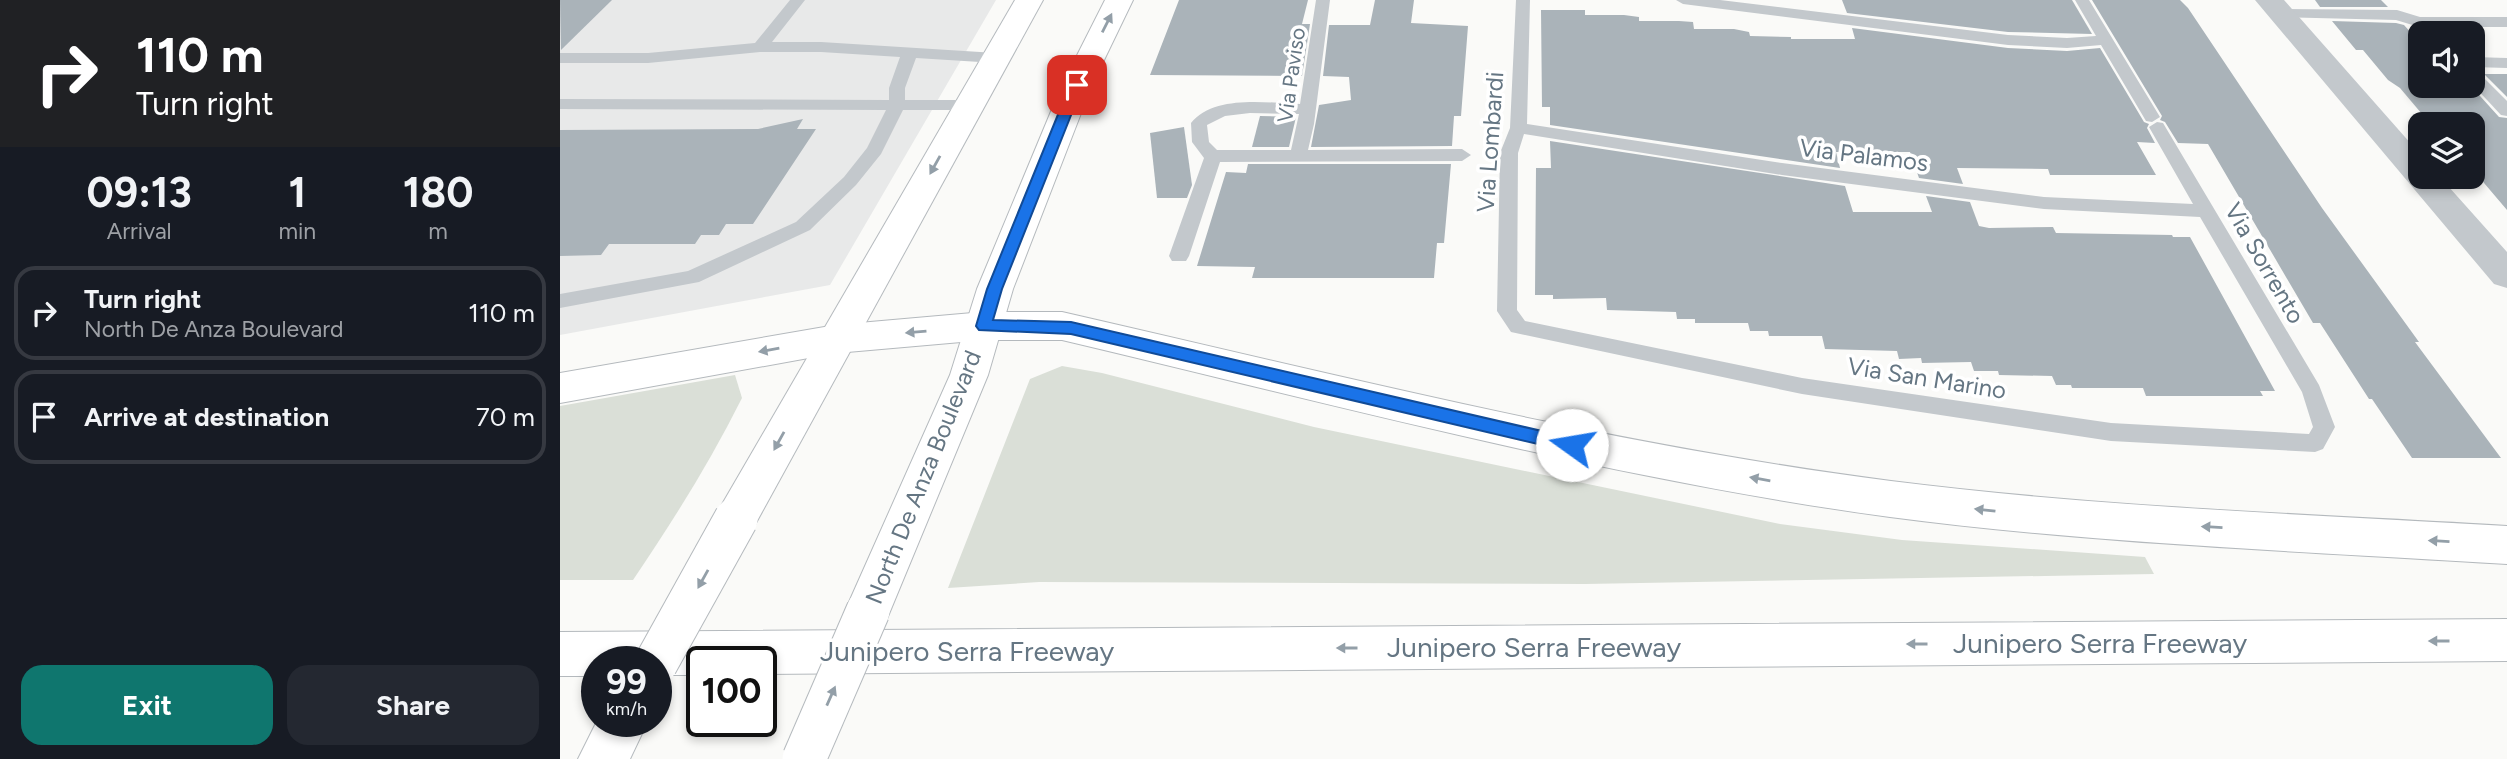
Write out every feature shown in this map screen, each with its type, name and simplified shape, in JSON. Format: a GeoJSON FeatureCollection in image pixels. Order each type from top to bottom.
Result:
{"type":"FeatureCollection","features":[{"type":"Feature","properties":{"kind":"main road"},"geometry":{"type":"LineString","coordinates":[[665,646],[1029,0]]}},
{"type":"Feature","properties":{"kind":"main road","name":"North De Anza Boulevard"},"geometry":{"type":"LineString","coordinates":[[804,759],[969,375],[995,289],[1077,85],[1119,0]]}},
{"type":"Feature","properties":{"kind":"main road"},"geometry":{"type":"LineString","coordinates":[[560,388],[836,339],[984,326],[1062,326],[1598,452],[1877,497],[2061,518],[2507,545]]}},
{"type":"Feature","properties":{"kind":"main road","name":"Junipero Serra Freeway"},"geometry":{"type":"LineString","coordinates":[[560,654],[2507,640]]}},
{"type":"Feature","properties":{"kind":"main road"},"geometry":{"type":"LineString","coordinates":[[603,759],[615,737]]}},
{"type":"Feature","properties":{"kind":"street"},"geometry":{"type":"LineString","coordinates":[[2275,7],[2408,161]]}},
{"type":"Feature","properties":{"kind":"street"},"geometry":{"type":"LineString","coordinates":[[2432,189],[2507,275]]}},
{"type":"Feature","properties":{"kind":"lane"},"geometry":{"type":"LineString","coordinates":[[760,47],[798,0]]}},
{"type":"Feature","properties":{"kind":"lane","name":"Via Paviso"},"geometry":{"type":"LineString","coordinates":[[1298,156],[1308,109],[1323,0]]}},
{"type":"Feature","properties":{"kind":"lane","name":"Via Lombardi"},"geometry":{"type":"LineString","coordinates":[[1518,327],[1507,311],[1508,153],[1518,128],[1522,0]]}},
{"type":"Feature","properties":{"kind":"lane"},"geometry":{"type":"LineString","coordinates":[[1683,0],[2008,40],[2067,43],[2107,40]]}},
{"type":"Feature","properties":{"kind":"lane","name":"Via Sorrento"},"geometry":{"type":"LineString","coordinates":[[2082,0],[2312,391],[2323,427]]}},
{"type":"Feature","properties":{"kind":"lane"},"geometry":{"type":"LineString","coordinates":[[2275,7],[2397,15],[2409,21]]}},
{"type":"Feature","properties":{"kind":"lane"},"geometry":{"type":"LineString","coordinates":[[2485,24],[2507,22]]}},
{"type":"Feature","properties":{"kind":"lane"},"geometry":{"type":"LineString","coordinates":[[560,58],[648,58],[760,47],[821,47],[996,58]]}},
{"type":"Feature","properties":{"kind":"lane"},"geometry":{"type":"LineString","coordinates":[[560,301],[692,277],[803,226],[850,181],[875,150],[897,105],[897,88],[910,52]]}},
{"type":"Feature","properties":{"kind":"lane"},"geometry":{"type":"LineString","coordinates":[[2485,62],[2507,62]]}},
{"type":"Feature","properties":{"kind":"lane"},"geometry":{"type":"LineString","coordinates":[[2485,88],[2507,111]]}},
{"type":"Feature","properties":{"kind":"lane"},"geometry":{"type":"LineString","coordinates":[[560,104],[968,105]]}},
{"type":"Feature","properties":{"kind":"lane"},"geometry":{"type":"LineString","coordinates":[[1308,109],[1226,110],[1209,114],[1199,123],[1199,141],[1213,156],[1462,155]]}},
{"type":"Feature","properties":{"kind":"lane","name":"Via Palamos"},"geometry":{"type":"LineString","coordinates":[[1518,128],[1782,169],[2044,203],[2207,211]]}},
{"type":"Feature","properties":{"kind":"lane"},"geometry":{"type":"LineString","coordinates":[[1179,256],[1213,156]]}},
{"type":"Feature","properties":{"kind":"lane","name":"Via San Marino"},"geometry":{"type":"LineString","coordinates":[[1518,327],[1802,386],[2110,432],[2315,443],[2323,427]]}},
{"type":"Feature","properties":{"kind":"shaded area"},"geometry":{"type":"Polygon","coordinates":[[[560,0],[996,0],[830,285],[560,335],[560,0]]]}},
{"type":"Feature","properties":{"kind":"shaded area"},"geometry":{"type":"Polygon","coordinates":[[[1062,366],[1102,373],[1314,427],[1780,524],[1902,540],[2145,557],[2154,574],[1585,584],[1039,582],[948,588],[1030,379],[1062,366]]]}},
{"type":"Feature","properties":{"kind":"shaded area"},"geometry":{"type":"Polygon","coordinates":[[[735,375],[742,398],[690,491],[633,580],[560,580],[560,406],[735,375]]]}},
{"type":"Feature","properties":{"kind":"building"},"geometry":{"type":"Polygon","coordinates":[[[560,0],[612,0],[561,50],[560,0]]]}},
{"type":"Feature","properties":{"kind":"building"},"geometry":{"type":"Polygon","coordinates":[[[1179,0],[1308,0],[1302,24],[1310,24],[1302,76],[1150,75],[1179,0]]]}},
{"type":"Feature","properties":{"kind":"building"},"geometry":{"type":"Polygon","coordinates":[[[1375,0],[1414,0],[1411,23],[1468,26],[1461,116],[1454,116],[1452,146],[1311,147],[1319,105],[1351,100],[1349,77],[1323,76],[1329,25],[1370,25],[1375,0]]]}},
{"type":"Feature","properties":{"kind":"building"},"geometry":{"type":"Polygon","coordinates":[[[1842,0],[2072,0],[2092,34],[2008,32],[1847,13],[1842,0]]]}},
{"type":"Feature","properties":{"kind":"building"},"geometry":{"type":"Polygon","coordinates":[[[2092,0],[2180,0],[2188,8],[2322,208],[2419,342],[2415,342],[2501,458],[2412,458],[2372,399],[2369,399],[2320,323],[2313,323],[2208,144],[2178,143],[2165,122],[2160,120],[2162,116],[2092,0]]]}},
{"type":"Feature","properties":{"kind":"building"},"geometry":{"type":"Polygon","coordinates":[[[2315,0],[2381,0],[2388,7],[2320,7],[2315,0]]]}},
{"type":"Feature","properties":{"kind":"building"},"geometry":{"type":"Polygon","coordinates":[[[1541,10],[1585,10],[1585,15],[1624,15],[1639,17],[1639,21],[1693,22],[1694,29],[1734,29],[1749,32],[1750,36],[1791,39],[1855,39],[1852,28],[2008,48],[2067,51],[2100,48],[2144,122],[2149,124],[2147,128],[2155,143],[2137,142],[2156,175],[2050,175],[2048,169],[1957,168],[1963,184],[1919,178],[1910,152],[1836,152],[1840,168],[1550,125],[1550,107],[1542,107],[1541,10]]]}},
{"type":"Feature","properties":{"kind":"building"},"geometry":{"type":"Polygon","coordinates":[[[2332,21],[2404,25],[2408,30],[2408,97],[2388,80],[2363,50],[2356,50],[2332,21]]]}},
{"type":"Feature","properties":{"kind":"building"},"geometry":{"type":"Polygon","coordinates":[[[2485,74],[2507,74],[2507,97],[2485,75],[2485,74]]]}},
{"type":"Feature","properties":{"kind":"building"},"geometry":{"type":"Polygon","coordinates":[[[2408,98],[2482,98],[2499,117],[2507,118],[2507,210],[2485,184],[2485,112],[2420,112],[2408,98]]]}},
{"type":"Feature","properties":{"kind":"building"},"geometry":{"type":"Polygon","coordinates":[[[1260,116],[1296,117],[1289,147],[1252,147],[1260,116]]]}},
{"type":"Feature","properties":{"kind":"building"},"geometry":{"type":"Polygon","coordinates":[[[803,119],[797,129],[816,129],[753,224],[726,224],[719,235],[701,235],[695,244],[609,244],[601,255],[560,256],[560,130],[758,129],[803,119]]]}},
{"type":"Feature","properties":{"kind":"building"},"geometry":{"type":"Polygon","coordinates":[[[1184,127],[1192,185],[1187,198],[1157,198],[1150,133],[1184,127]]]}},
{"type":"Feature","properties":{"kind":"building"},"geometry":{"type":"Polygon","coordinates":[[[1550,141],[1845,186],[1853,212],[1932,212],[1926,196],[1970,202],[1979,226],[1989,228],[2053,227],[2056,233],[2190,237],[2275,391],[2260,391],[2263,396],[2146,396],[2143,388],[2072,388],[2071,385],[2056,385],[2052,376],[1999,375],[1998,371],[1974,371],[1971,362],[1922,363],[1921,358],[1899,359],[1897,351],[1825,349],[1822,336],[1769,336],[1768,331],[1750,331],[1748,323],[1695,323],[1695,319],[1677,319],[1676,312],[1607,310],[1606,298],[1553,299],[1553,295],[1535,295],[1536,168],[1551,168],[1550,141]]]}},
{"type":"Feature","properties":{"kind":"building"},"geometry":{"type":"Polygon","coordinates":[[[1248,164],[1451,164],[1444,243],[1437,243],[1434,278],[1252,278],[1255,267],[1197,266],[1226,172],[1246,173],[1248,164]]]}},
{"type":"Feature","properties":{"kind":"route"},"geometry":{"type":"LineString","coordinates":[[1077,85],[995,289],[984,326],[1062,326],[1572,445]]}}]}
